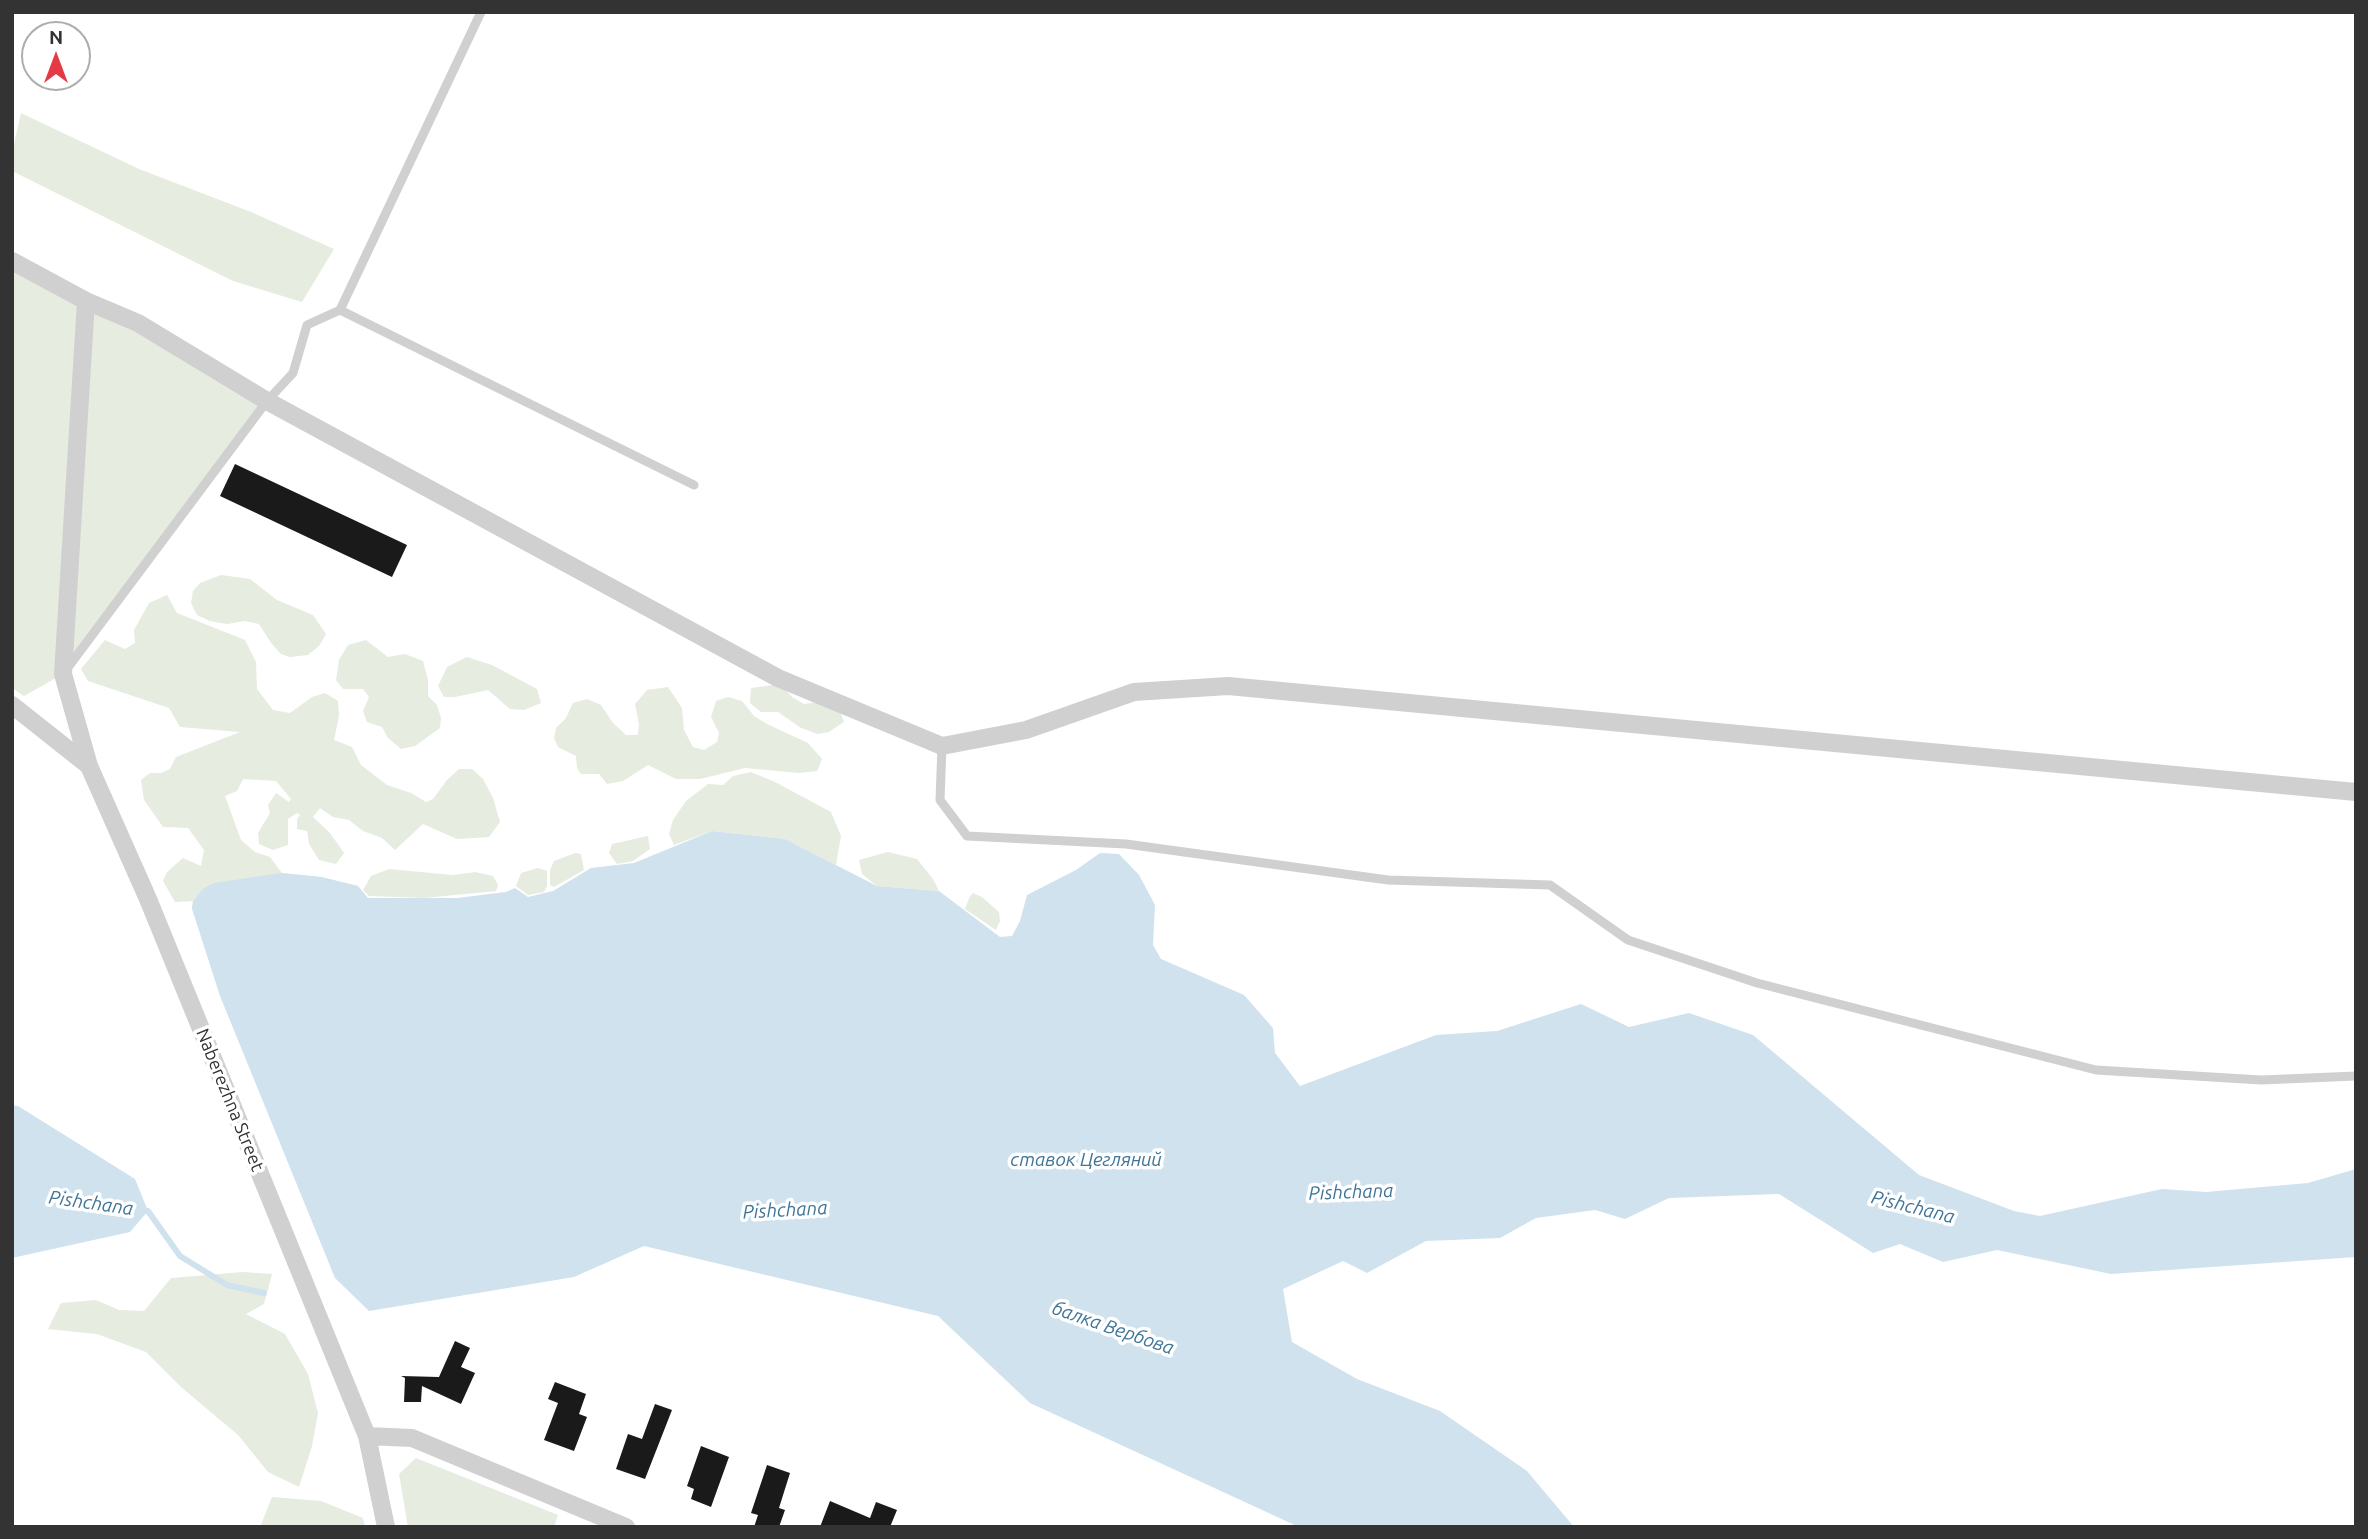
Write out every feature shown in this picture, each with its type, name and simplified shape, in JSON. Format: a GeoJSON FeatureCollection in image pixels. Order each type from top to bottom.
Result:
{"type":"FeatureCollection","features":[{"type":"Feature","properties":{"kind":"street"},"geometry":{"type":"LineString","coordinates":[[12,261],[86,301],[138,323],[267,401],[778,678],[942,746],[1026,730],[1134,692],[1228,686],[2356,792]]}},
{"type":"Feature","properties":{"kind":"street","name":"Naberezhna Street"},"geometry":{"type":"LineString","coordinates":[[86,301],[63,674],[89,766],[148,899],[367,1436],[386,1527]]}},
{"type":"Feature","properties":{"kind":"street"},"geometry":{"type":"LineString","coordinates":[[12,705],[89,766]]}},
{"type":"Feature","properties":{"kind":"street"},"geometry":{"type":"LineString","coordinates":[[367,1436],[412,1438],[626,1527]]}},
{"type":"Feature","properties":{"kind":"lane"},"geometry":{"type":"LineString","coordinates":[[63,674],[267,401],[293,373],[307,325],[340,310],[481,12]]}},
{"type":"Feature","properties":{"kind":"lane"},"geometry":{"type":"LineString","coordinates":[[340,310],[694,485]]}},
{"type":"Feature","properties":{"kind":"lane"},"geometry":{"type":"LineString","coordinates":[[942,746],[940,800],[967,836],[1126,845],[1388,880],[1550,885],[1628,940],[1757,983],[2096,1070],[2261,1080],[2356,1076]]}},
{"type":"Feature","properties":{"kind":"shaded area"},"geometry":{"type":"Polygon","coordinates":[[[21,113],[139,169],[251,212],[334,249],[302,302],[233,281],[12,171],[12,153],[21,113]]]}},
{"type":"Feature","properties":{"kind":"shaded area"},"geometry":{"type":"Polygon","coordinates":[[[12,269],[138,323],[267,401],[63,674],[24,696],[12,688],[12,269]]]}},
{"type":"Feature","properties":{"kind":"shaded area"},"geometry":{"type":"Polygon","coordinates":[[[221,575],[250,579],[277,600],[313,615],[326,634],[319,646],[308,655],[290,657],[281,654],[259,624],[245,621],[227,624],[197,615],[191,603],[193,591],[200,583],[221,575]]]}},
{"type":"Feature","properties":{"kind":"shaded area"},"geometry":{"type":"Polygon","coordinates":[[[167,595],[177,613],[245,640],[256,662],[257,689],[273,710],[290,713],[312,697],[325,693],[338,701],[339,716],[334,740],[352,747],[361,765],[387,785],[411,793],[426,802],[433,799],[459,769],[472,769],[483,779],[493,798],[500,822],[489,837],[457,839],[423,824],[395,850],[382,838],[363,831],[349,820],[333,817],[320,808],[313,817],[330,833],[344,853],[336,864],[319,860],[309,844],[307,831],[297,829],[300,815],[297,813],[288,819],[288,845],[273,850],[259,844],[258,833],[270,813],[268,805],[276,793],[289,802],[291,799],[276,781],[243,779],[237,791],[225,796],[241,840],[255,852],[270,857],[282,873],[321,877],[358,886],[327,894],[192,909],[193,901],[175,902],[163,881],[167,872],[183,858],[201,866],[204,850],[188,828],[163,827],[144,800],[141,780],[150,773],[161,773],[170,769],[176,757],[240,732],[180,727],[169,708],[88,681],[81,669],[105,640],[125,649],[135,643],[134,630],[149,603],[167,595]]]}},
{"type":"Feature","properties":{"kind":"shaded area"},"geometry":{"type":"Polygon","coordinates":[[[366,640],[388,657],[405,654],[423,661],[428,680],[428,696],[437,705],[441,718],[440,728],[415,746],[401,749],[388,738],[382,727],[367,722],[363,711],[369,697],[363,689],[343,689],[336,680],[339,660],[348,645],[366,640]]]}},
{"type":"Feature","properties":{"kind":"shaded area"},"geometry":{"type":"Polygon","coordinates":[[[467,657],[492,665],[537,689],[541,703],[524,710],[510,709],[488,690],[444,697],[438,686],[447,667],[467,657]]]}},
{"type":"Feature","properties":{"kind":"shaded area"},"geometry":{"type":"Polygon","coordinates":[[[781,684],[792,697],[804,704],[817,702],[840,711],[844,722],[829,732],[818,734],[801,728],[778,712],[761,712],[750,703],[751,688],[781,684]]]}},
{"type":"Feature","properties":{"kind":"shaded area"},"geometry":{"type":"Polygon","coordinates":[[[668,687],[682,708],[684,730],[693,747],[704,750],[717,742],[719,733],[711,717],[716,701],[728,697],[742,701],[754,716],[767,724],[808,743],[822,759],[817,771],[799,773],[745,768],[700,779],[676,779],[648,765],[623,781],[607,784],[599,774],[581,774],[577,768],[576,756],[558,747],[554,738],[556,728],[566,718],[573,703],[587,699],[601,705],[613,723],[626,735],[638,735],[635,704],[647,690],[668,687]]]}},
{"type":"Feature","properties":{"kind":"shaded area"},"geometry":{"type":"Polygon","coordinates":[[[751,772],[831,812],[841,836],[836,865],[785,839],[712,831],[674,845],[669,834],[673,820],[686,801],[708,784],[723,785],[733,776],[751,772]]]}},
{"type":"Feature","properties":{"kind":"shaded area"},"geometry":{"type":"Polygon","coordinates":[[[648,836],[650,849],[633,861],[617,864],[609,853],[612,844],[648,836]]]}},
{"type":"Feature","properties":{"kind":"shaded area"},"geometry":{"type":"Polygon","coordinates":[[[888,852],[917,859],[939,891],[877,886],[862,874],[859,860],[888,852]]]}},
{"type":"Feature","properties":{"kind":"shaded area"},"geometry":{"type":"Polygon","coordinates":[[[575,853],[581,854],[584,870],[554,887],[550,885],[550,870],[554,861],[575,853]]]}},
{"type":"Feature","properties":{"kind":"shaded area"},"geometry":{"type":"Polygon","coordinates":[[[538,868],[547,871],[547,886],[544,892],[528,895],[516,886],[521,873],[538,868]]]}},
{"type":"Feature","properties":{"kind":"shaded area"},"geometry":{"type":"Polygon","coordinates":[[[389,869],[453,875],[475,872],[493,876],[498,885],[496,891],[424,898],[369,896],[363,890],[371,876],[389,869]]]}},
{"type":"Feature","properties":{"kind":"shaded area"},"geometry":{"type":"Polygon","coordinates":[[[973,893],[999,912],[1000,921],[996,930],[965,909],[973,893]]]}},
{"type":"Feature","properties":{"kind":"shaded area"},"geometry":{"type":"Polygon","coordinates":[[[243,1272],[272,1274],[264,1304],[246,1314],[285,1334],[308,1374],[318,1413],[312,1446],[299,1487],[268,1472],[238,1435],[181,1387],[146,1352],[97,1334],[48,1329],[61,1303],[96,1300],[119,1310],[144,1311],[171,1278],[243,1272]]]}},
{"type":"Feature","properties":{"kind":"shaded area"},"geometry":{"type":"Polygon","coordinates":[[[416,1458],[558,1515],[554,1527],[408,1527],[399,1474],[416,1458]]]}},
{"type":"Feature","properties":{"kind":"shaded area"},"geometry":{"type":"Polygon","coordinates":[[[272,1497],[321,1501],[363,1518],[365,1527],[260,1527],[272,1497]]]}},
{"type":"Feature","properties":{"kind":"water","name":"ставок Цегляний"},"geometry":{"type":"Polygon","coordinates":[[[712,831],[785,839],[877,886],[939,891],[1000,937],[1012,936],[1020,921],[1027,895],[1076,870],[1100,853],[1119,854],[1139,875],[1155,905],[1153,945],[1161,959],[1244,995],[1273,1028],[1275,1053],[1300,1086],[1436,1035],[1497,1031],[1581,1004],[1629,1027],[1689,1013],[1753,1035],[1919,1175],[2014,1211],[2040,1216],[2162,1189],[2206,1192],[2308,1183],[2356,1169],[2356,1257],[2111,1274],[1997,1250],[1943,1262],[1900,1244],[1873,1253],[1779,1194],[1669,1198],[1625,1219],[1595,1210],[1536,1218],[1500,1238],[1426,1241],[1367,1273],[1343,1261],[1283,1289],[1292,1342],[1357,1379],[1440,1411],[1527,1471],[1574,1527],[1299,1527],[1030,1403],[938,1316],[644,1246],[574,1277],[369,1311],[335,1278],[220,996],[192,909],[193,901],[203,889],[214,883],[281,873],[321,877],[358,886],[368,898],[457,898],[506,892],[515,888],[528,897],[553,891],[591,868],[634,863],[712,831]]]}},
{"type":"Feature","properties":{"kind":"water"},"geometry":{"type":"Polygon","coordinates":[[[12,1105],[18,1106],[135,1179],[148,1211],[130,1232],[12,1258],[12,1105]]]}},
{"type":"Feature","properties":{"kind":"building"},"geometry":{"type":"Polygon","coordinates":[[[235,464],[407,545],[392,577],[220,496],[235,464]]]}},
{"type":"Feature","properties":{"kind":"building"},"geometry":{"type":"Polygon","coordinates":[[[455,1341],[470,1348],[461,1367],[475,1373],[461,1404],[422,1386],[421,1402],[404,1402],[405,1378],[401,1376],[439,1377],[455,1341]]]}},
{"type":"Feature","properties":{"kind":"building"},"geometry":{"type":"Polygon","coordinates":[[[555,1382],[586,1394],[579,1414],[587,1417],[574,1451],[544,1440],[558,1403],[548,1399],[555,1382]]]}},
{"type":"Feature","properties":{"kind":"building"},"geometry":{"type":"Polygon","coordinates":[[[655,1404],[672,1410],[645,1479],[616,1469],[628,1434],[642,1439],[655,1404]]]}},
{"type":"Feature","properties":{"kind":"building"},"geometry":{"type":"Polygon","coordinates":[[[701,1446],[729,1457],[711,1507],[691,1499],[694,1489],[687,1486],[701,1446]]]}},
{"type":"Feature","properties":{"kind":"building"},"geometry":{"type":"Polygon","coordinates":[[[767,1465],[790,1473],[779,1508],[785,1510],[779,1527],[754,1527],[758,1515],[751,1513],[767,1465]]]}},
{"type":"Feature","properties":{"kind":"building"},"geometry":{"type":"Polygon","coordinates":[[[830,1501],[870,1518],[876,1502],[897,1510],[890,1527],[820,1527],[830,1501]]]}},
{"type":"Feature","properties":{"kind":"waterway","name":"Pishchana"},"geometry":{"type":"LineString","coordinates":[[141,1210],[148,1211],[180,1256],[227,1285],[264,1293]]}},
{"type":"Feature","properties":{"kind":"water label","name":"балка Вербова"},"geometry":{"type":"Point","coordinates":[1113,1328]}}]}
